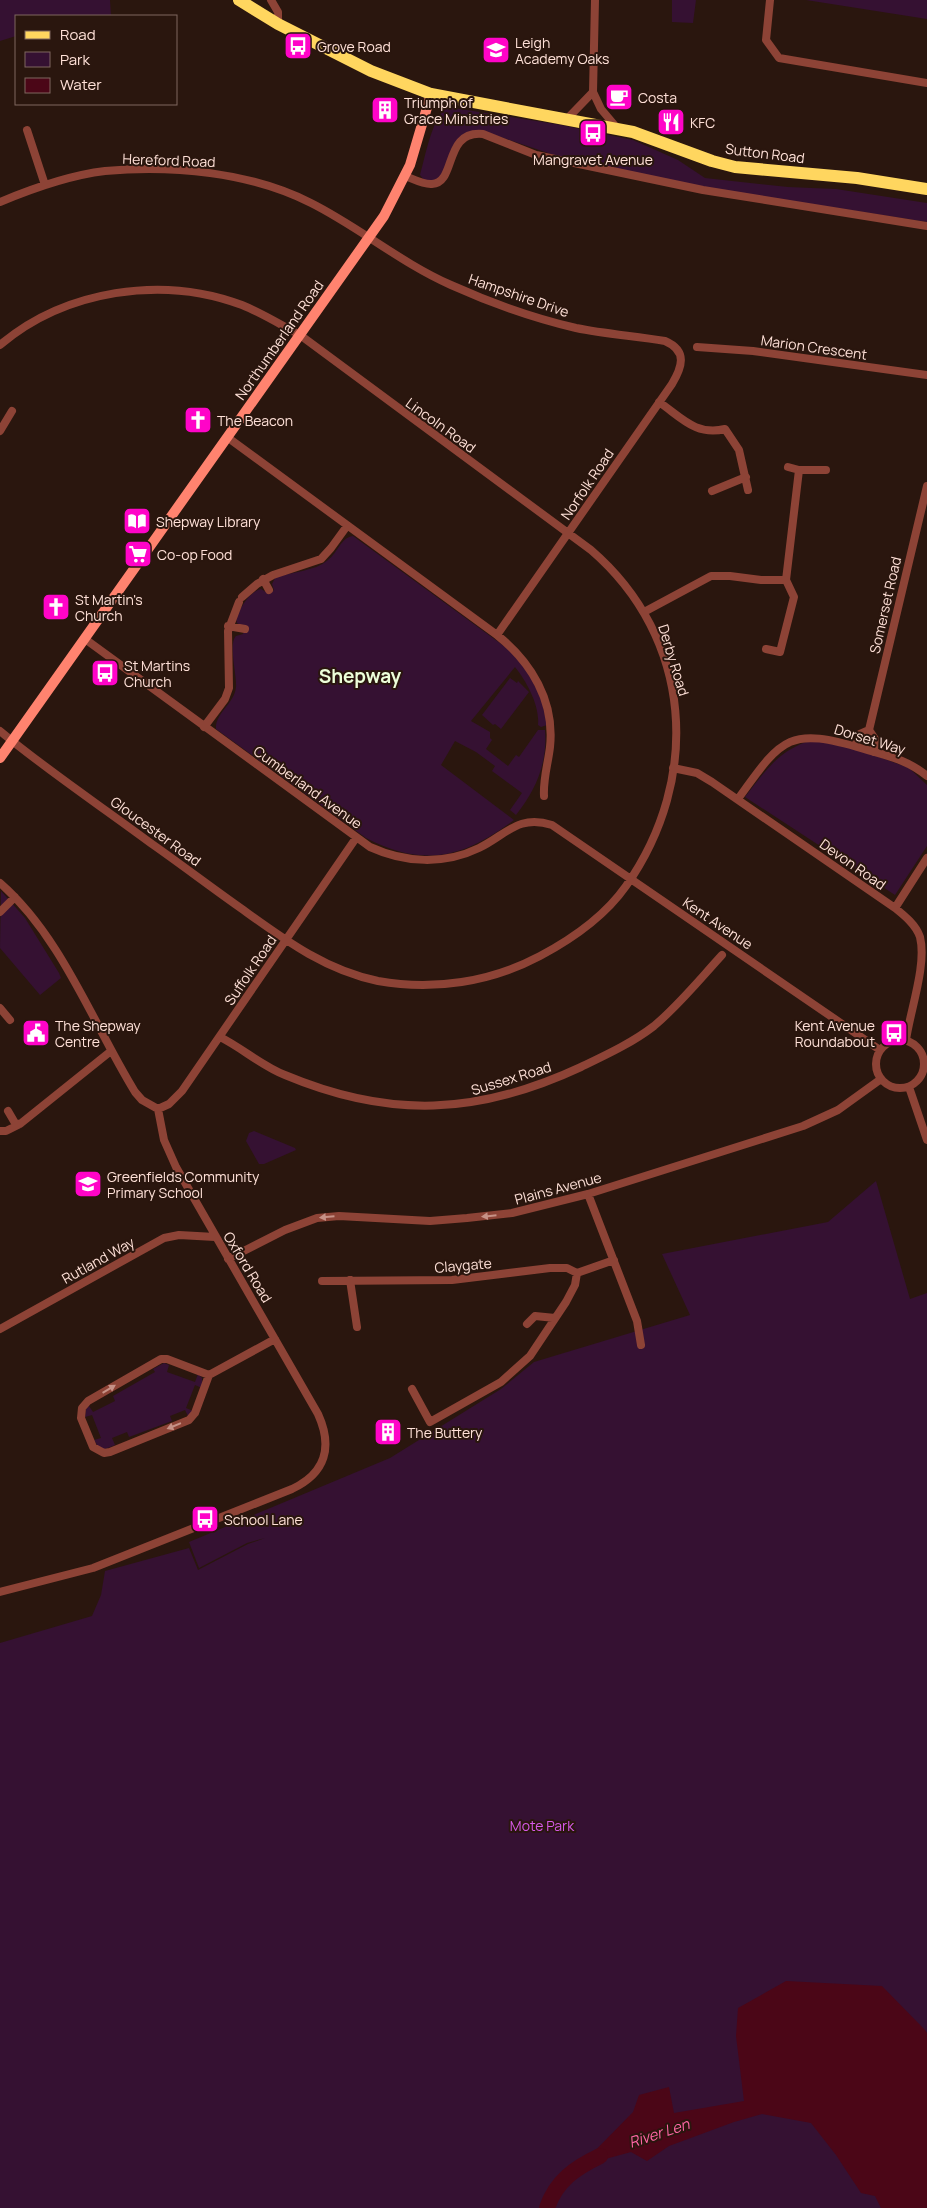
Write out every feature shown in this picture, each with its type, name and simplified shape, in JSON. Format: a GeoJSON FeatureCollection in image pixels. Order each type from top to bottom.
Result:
{"type":"FeatureCollection","features":[{"type":"Feature","properties":{"kind":"main road","name":"Sutton Road"},"geometry":{"type":"LineString","coordinates":[[239,0],[278,24],[372,71],[431,94],[617,128],[712,161],[735,167],[857,178],[927,189]]}},
{"type":"Feature","properties":{"kind":"street"},"geometry":{"type":"LineString","coordinates":[[271,0],[278,12],[278,24]]}},
{"type":"Feature","properties":{"kind":"street"},"geometry":{"type":"LineString","coordinates":[[595,0],[593,92],[601,109],[617,128]]}},
{"type":"Feature","properties":{"kind":"street"},"geometry":{"type":"LineString","coordinates":[[770,0],[766,40],[779,58],[927,83]]}},
{"type":"Feature","properties":{"kind":"street"},"geometry":{"type":"LineString","coordinates":[[566,120],[593,92]]}},
{"type":"Feature","properties":{"kind":"street","name":"Northumberland Road"},"geometry":{"type":"LineString","coordinates":[[0,758],[384,216],[405,176],[420,136],[431,94]]}},
{"type":"Feature","properties":{"kind":"street"},"geometry":{"type":"LineString","coordinates":[[27,130],[45,185]]}},
{"type":"Feature","properties":{"kind":"street"},"geometry":{"type":"LineString","coordinates":[[405,176],[430,185],[437,183],[445,174],[457,144],[463,138],[475,133],[483,134],[536,155],[703,190],[927,226]]}},
{"type":"Feature","properties":{"kind":"street","name":"Hereford Road"},"geometry":{"type":"LineString","coordinates":[[0,202],[45,185],[104,171],[161,170],[219,173],[282,190],[312,203],[370,236]]}},
{"type":"Feature","properties":{"kind":"street","name":"Hampshire Drive"},"geometry":{"type":"LineString","coordinates":[[370,236],[413,266],[498,305],[576,328],[665,341],[672,345]]}},
{"type":"Feature","properties":{"kind":"street","name":"Lincoln Road"},"geometry":{"type":"LineString","coordinates":[[0,345],[30,324],[71,305],[114,293],[168,290],[229,301],[300,335],[569,534]]}},
{"type":"Feature","properties":{"kind":"street","name":"Norfolk Road"},"geometry":{"type":"LineString","coordinates":[[497,635],[569,534],[681,368],[680,355],[672,345]]}},
{"type":"Feature","properties":{"kind":"street","name":"Marion Crescent"},"geometry":{"type":"LineString","coordinates":[[697,348],[753,351],[927,375]]}},
{"type":"Feature","properties":{"kind":"street"},"geometry":{"type":"LineString","coordinates":[[659,402],[698,429],[706,432],[725,429],[739,450],[748,490]]}},
{"type":"Feature","properties":{"kind":"street"},"geometry":{"type":"LineString","coordinates":[[12,411],[2,428],[12,431]]}},
{"type":"Feature","properties":{"kind":"street"},"geometry":{"type":"LineString","coordinates":[[227,438],[497,635],[527,664],[543,695],[551,734],[543,780],[544,796]]}},
{"type":"Feature","properties":{"kind":"street"},"geometry":{"type":"LineString","coordinates":[[788,466],[799,470],[826,470]]}},
{"type":"Feature","properties":{"kind":"street"},"geometry":{"type":"LineString","coordinates":[[766,649],[780,652],[794,598],[786,580],[799,470]]}},
{"type":"Feature","properties":{"kind":"street"},"geometry":{"type":"LineString","coordinates":[[712,491],[746,478]]}},
{"type":"Feature","properties":{"kind":"street","name":"Somerset Road"},"geometry":{"type":"LineString","coordinates":[[874,752],[874,737],[869,730],[927,486]]}},
{"type":"Feature","properties":{"kind":"street"},"geometry":{"type":"LineString","coordinates":[[204,726],[225,699],[229,688],[228,626],[240,599],[263,579],[321,559],[347,526]]}},
{"type":"Feature","properties":{"kind":"street","name":"Derby Road"},"geometry":{"type":"LineString","coordinates":[[569,534],[609,565],[632,591],[661,648],[673,689],[676,732],[674,768],[660,823],[647,853],[631,877]]}},
{"type":"Feature","properties":{"kind":"street"},"geometry":{"type":"LineString","coordinates":[[644,612],[711,576],[786,580]]}},
{"type":"Feature","properties":{"kind":"street"},"geometry":{"type":"LineString","coordinates":[[263,579],[269,590]]}},
{"type":"Feature","properties":{"kind":"street"},"geometry":{"type":"LineString","coordinates":[[228,626],[245,629]]}},
{"type":"Feature","properties":{"kind":"street","name":"Cumberland Avenue"},"geometry":{"type":"LineString","coordinates":[[85,639],[370,847],[396,856],[418,860],[440,860],[462,855],[480,848],[514,826],[528,822],[540,822]]}},
{"type":"Feature","properties":{"kind":"street","name":"Somerset Road"},"geometry":{"type":"LineString","coordinates":[[855,746],[860,734],[869,730]]}},
{"type":"Feature","properties":{"kind":"street","name":"Gloucester Road"},"geometry":{"type":"LineString","coordinates":[[0,731],[286,940],[325,964],[364,977],[410,984],[464,982],[508,971],[565,941],[588,924],[614,900],[631,877]]}},
{"type":"Feature","properties":{"kind":"street","name":"Dorset Way"},"geometry":{"type":"LineString","coordinates":[[738,799],[771,755],[790,742],[812,737],[831,739],[899,758],[927,776]]}},
{"type":"Feature","properties":{"kind":"street","name":"Devon Road"},"geometry":{"type":"LineString","coordinates":[[674,768],[697,773],[738,799],[895,908],[912,923],[917,930],[923,951],[906,1040]]}},
{"type":"Feature","properties":{"kind":"street","name":"Kent Avenue"},"geometry":{"type":"LineString","coordinates":[[540,822],[559,829],[631,877],[880,1050]]}},
{"type":"Feature","properties":{"kind":"street","name":"Suffolk Road"},"geometry":{"type":"LineString","coordinates":[[158,1108],[169,1104],[182,1092],[356,838]]}},
{"type":"Feature","properties":{"kind":"street"},"geometry":{"type":"LineString","coordinates":[[895,908],[927,858]]}},
{"type":"Feature","properties":{"kind":"street"},"geometry":{"type":"LineString","coordinates":[[0,883],[15,897],[48,939],[139,1097],[158,1108]]}},
{"type":"Feature","properties":{"kind":"street"},"geometry":{"type":"LineString","coordinates":[[0,912],[15,897]]}},
{"type":"Feature","properties":{"kind":"street","name":"Sussex Road"},"geometry":{"type":"LineString","coordinates":[[220,1037],[283,1074],[317,1087],[393,1105],[430,1107],[473,1103],[528,1088],[568,1073],[614,1051],[653,1026],[691,990],[722,955]]}},
{"type":"Feature","properties":{"kind":"street"},"geometry":{"type":"LineString","coordinates":[[0,1008],[10,1020]]}},
{"type":"Feature","properties":{"kind":"street"},"geometry":{"type":"LineString","coordinates":[[906,1040],[916,1046],[925,1054],[922,1075],[917,1082],[909,1087],[894,1087],[881,1079],[876,1066],[880,1050],[892,1041],[906,1040]]}},
{"type":"Feature","properties":{"kind":"street"},"geometry":{"type":"LineString","coordinates":[[0,1131],[6,1131],[20,1124],[111,1051]]}},
{"type":"Feature","properties":{"kind":"street","name":"Plains Avenue"},"geometry":{"type":"LineString","coordinates":[[228,1259],[294,1226],[317,1218],[339,1216],[430,1221],[467,1218],[512,1213],[588,1194],[810,1124],[838,1110],[881,1079]]}},
{"type":"Feature","properties":{"kind":"street"},"geometry":{"type":"LineString","coordinates":[[909,1087],[927,1140]]}},
{"type":"Feature","properties":{"kind":"street","name":"Oxford Road"},"geometry":{"type":"LineString","coordinates":[[0,1592],[98,1566],[292,1489],[312,1477],[320,1466],[325,1452],[324,1427],[215,1236],[168,1149],[158,1108]]}},
{"type":"Feature","properties":{"kind":"street"},"geometry":{"type":"LineString","coordinates":[[8,1111],[15,1123],[20,1124]]}},
{"type":"Feature","properties":{"kind":"street"},"geometry":{"type":"LineString","coordinates":[[588,1194],[637,1321],[641,1345]]}},
{"type":"Feature","properties":{"kind":"street","name":"Rutland Way"},"geometry":{"type":"LineString","coordinates":[[0,1329],[164,1238],[179,1235],[215,1236]]}},
{"type":"Feature","properties":{"kind":"street"},"geometry":{"type":"LineString","coordinates":[[412,1388],[430,1422],[501,1382],[530,1356],[575,1285],[577,1273],[614,1260]]}},
{"type":"Feature","properties":{"kind":"street","name":"Claygate"},"geometry":{"type":"LineString","coordinates":[[322,1281],[452,1280],[550,1268],[567,1268],[577,1273]]}},
{"type":"Feature","properties":{"kind":"street"},"geometry":{"type":"LineString","coordinates":[[350,1280],[357,1327]]}},
{"type":"Feature","properties":{"kind":"street"},"geometry":{"type":"LineString","coordinates":[[527,1324],[535,1316],[555,1318]]}},
{"type":"Feature","properties":{"kind":"street"},"geometry":{"type":"LineString","coordinates":[[209,1375],[167,1359],[161,1359],[88,1401],[82,1408],[81,1418],[93,1447],[104,1453],[110,1452],[188,1420],[195,1412],[209,1375],[275,1339]]}},
{"type":"Feature","properties":{"kind":"green space"},"geometry":{"type":"Polygon","coordinates":[[[0,0],[110,0],[111,15],[15,15],[15,36],[0,41],[0,0]]]}},
{"type":"Feature","properties":{"kind":"green space"},"geometry":{"type":"Polygon","coordinates":[[[672,0],[696,0],[693,23],[672,22],[672,0]]]}},
{"type":"Feature","properties":{"kind":"green space"},"geometry":{"type":"Polygon","coordinates":[[[806,0],[927,0],[927,19],[806,0]]]}},
{"type":"Feature","properties":{"kind":"green space"},"geometry":{"type":"Polygon","coordinates":[[[448,107],[561,125],[633,140],[678,160],[705,178],[788,187],[836,189],[927,203],[927,222],[701,187],[554,155],[480,130],[465,133],[455,143],[442,176],[432,182],[424,180],[420,175],[433,128],[442,112],[448,107]]]}},
{"type":"Feature","properties":{"kind":"green space"},"geometry":{"type":"Polygon","coordinates":[[[353,536],[508,649],[530,673],[542,701],[547,725],[541,727],[538,725],[537,710],[532,694],[515,667],[471,721],[490,732],[492,740],[486,749],[508,766],[516,755],[519,757],[538,730],[545,730],[545,753],[539,775],[535,786],[516,815],[510,810],[522,793],[492,771],[495,766],[476,752],[455,741],[441,765],[514,820],[478,843],[460,850],[425,856],[406,853],[366,838],[216,729],[219,718],[235,693],[233,646],[236,636],[243,634],[245,628],[237,623],[236,619],[245,601],[253,593],[261,589],[269,594],[274,590],[272,584],[275,578],[322,564],[331,557],[345,540],[353,536]]]}},
{"type":"Feature","properties":{"kind":"green space"},"geometry":{"type":"Polygon","coordinates":[[[510,678],[517,683],[518,681],[529,692],[501,729],[495,724],[493,725],[482,715],[510,678]]]}},
{"type":"Feature","properties":{"kind":"green space"},"geometry":{"type":"Polygon","coordinates":[[[806,742],[829,742],[863,751],[909,768],[927,785],[927,846],[895,895],[745,797],[771,765],[786,752],[806,742]]]}},
{"type":"Feature","properties":{"kind":"green space"},"geometry":{"type":"Polygon","coordinates":[[[1,891],[25,918],[61,978],[40,995],[0,948],[1,891]]]}},
{"type":"Feature","properties":{"kind":"green space"},"geometry":{"type":"Polygon","coordinates":[[[254,1131],[296,1150],[264,1164],[259,1164],[246,1141],[249,1133],[254,1131]]]}},
{"type":"Feature","properties":{"kind":"green space","name":"Mote Park"},"geometry":{"type":"Polygon","coordinates":[[[876,1181],[910,1299],[927,1293],[927,2208],[0,2208],[0,1643],[92,1616],[101,1595],[105,1571],[189,1548],[198,1570],[248,1544],[265,1538],[247,1543],[199,1568],[189,1542],[390,1458],[501,1389],[534,1362],[690,1315],[662,1254],[828,1222],[876,1181]]]}},
{"type":"Feature","properties":{"kind":"green space"},"geometry":{"type":"Polygon","coordinates":[[[164,1363],[169,1365],[167,1372],[195,1382],[198,1374],[202,1378],[202,1388],[195,1385],[186,1408],[193,1411],[188,1416],[185,1410],[170,1416],[172,1421],[129,1437],[127,1432],[112,1438],[115,1445],[103,1450],[99,1448],[94,1440],[101,1438],[92,1415],[85,1417],[86,1409],[89,1406],[93,1412],[115,1401],[113,1396],[155,1372],[153,1369],[164,1363]]]}},
{"type":"Feature","properties":{"kind":"water"},"geometry":{"type":"Polygon","coordinates":[[[786,1981],[882,1986],[927,2033],[927,2208],[881,2208],[875,2196],[861,2193],[836,2155],[811,2123],[762,2114],[734,2122],[669,2146],[647,2161],[631,2152],[580,2166],[633,2112],[639,2095],[669,2087],[674,2113],[744,2101],[736,2036],[738,2008],[786,1981]]]}},
{"type":"Feature","properties":{"kind":"waterway","name":"River Len"},"geometry":{"type":"LineString","coordinates":[[547,2208],[556,2190],[568,2176],[582,2165],[600,2156]]}},
{"type":"Feature","properties":{"kind":"place","name":"Grove Road"},"geometry":{"type":"Point","coordinates":[298,46]}},
{"type":"Feature","properties":{"kind":"place","name":"Leigh Academy Oaks"},"geometry":{"type":"Point","coordinates":[496,50]}},
{"type":"Feature","properties":{"kind":"place","name":"Costa"},"geometry":{"type":"Point","coordinates":[619,97]}},
{"type":"Feature","properties":{"kind":"place","name":"Triumph of Grace Ministries"},"geometry":{"type":"Point","coordinates":[385,110]}},
{"type":"Feature","properties":{"kind":"place","name":"KFC"},"geometry":{"type":"Point","coordinates":[671,122]}},
{"type":"Feature","properties":{"kind":"place","name":"Mangravet Avenue"},"geometry":{"type":"Point","coordinates":[593,133]}},
{"type":"Feature","properties":{"kind":"place","name":"The Beacon"},"geometry":{"type":"Point","coordinates":[198,420]}},
{"type":"Feature","properties":{"kind":"place","name":"Shepway Library"},"geometry":{"type":"Point","coordinates":[137,521]}},
{"type":"Feature","properties":{"kind":"place","name":"Co-op Food"},"geometry":{"type":"Point","coordinates":[138,554]}},
{"type":"Feature","properties":{"kind":"place","name":"St Martin's Church"},"geometry":{"type":"Point","coordinates":[56,607]}},
{"type":"Feature","properties":{"kind":"place","name":"St Martins Church"},"geometry":{"type":"Point","coordinates":[105,673]}},
{"type":"Feature","properties":{"kind":"place","name":"The Shepway Centre"},"geometry":{"type":"Point","coordinates":[36,1033]}},
{"type":"Feature","properties":{"kind":"place","name":"Kent Avenue Roundabout"},"geometry":{"type":"Point","coordinates":[894,1033]}},
{"type":"Feature","properties":{"kind":"place","name":"Greenfields Community Primary School"},"geometry":{"type":"Point","coordinates":[88,1184]}},
{"type":"Feature","properties":{"kind":"place","name":"The Buttery"},"geometry":{"type":"Point","coordinates":[388,1432]}},
{"type":"Feature","properties":{"kind":"place","name":"School Lane"},"geometry":{"type":"Point","coordinates":[205,1519]}},
{"type":"Feature","properties":{"kind":"district","name":"Shepway"},"geometry":{"type":"Point","coordinates":[360,676]}}]}
